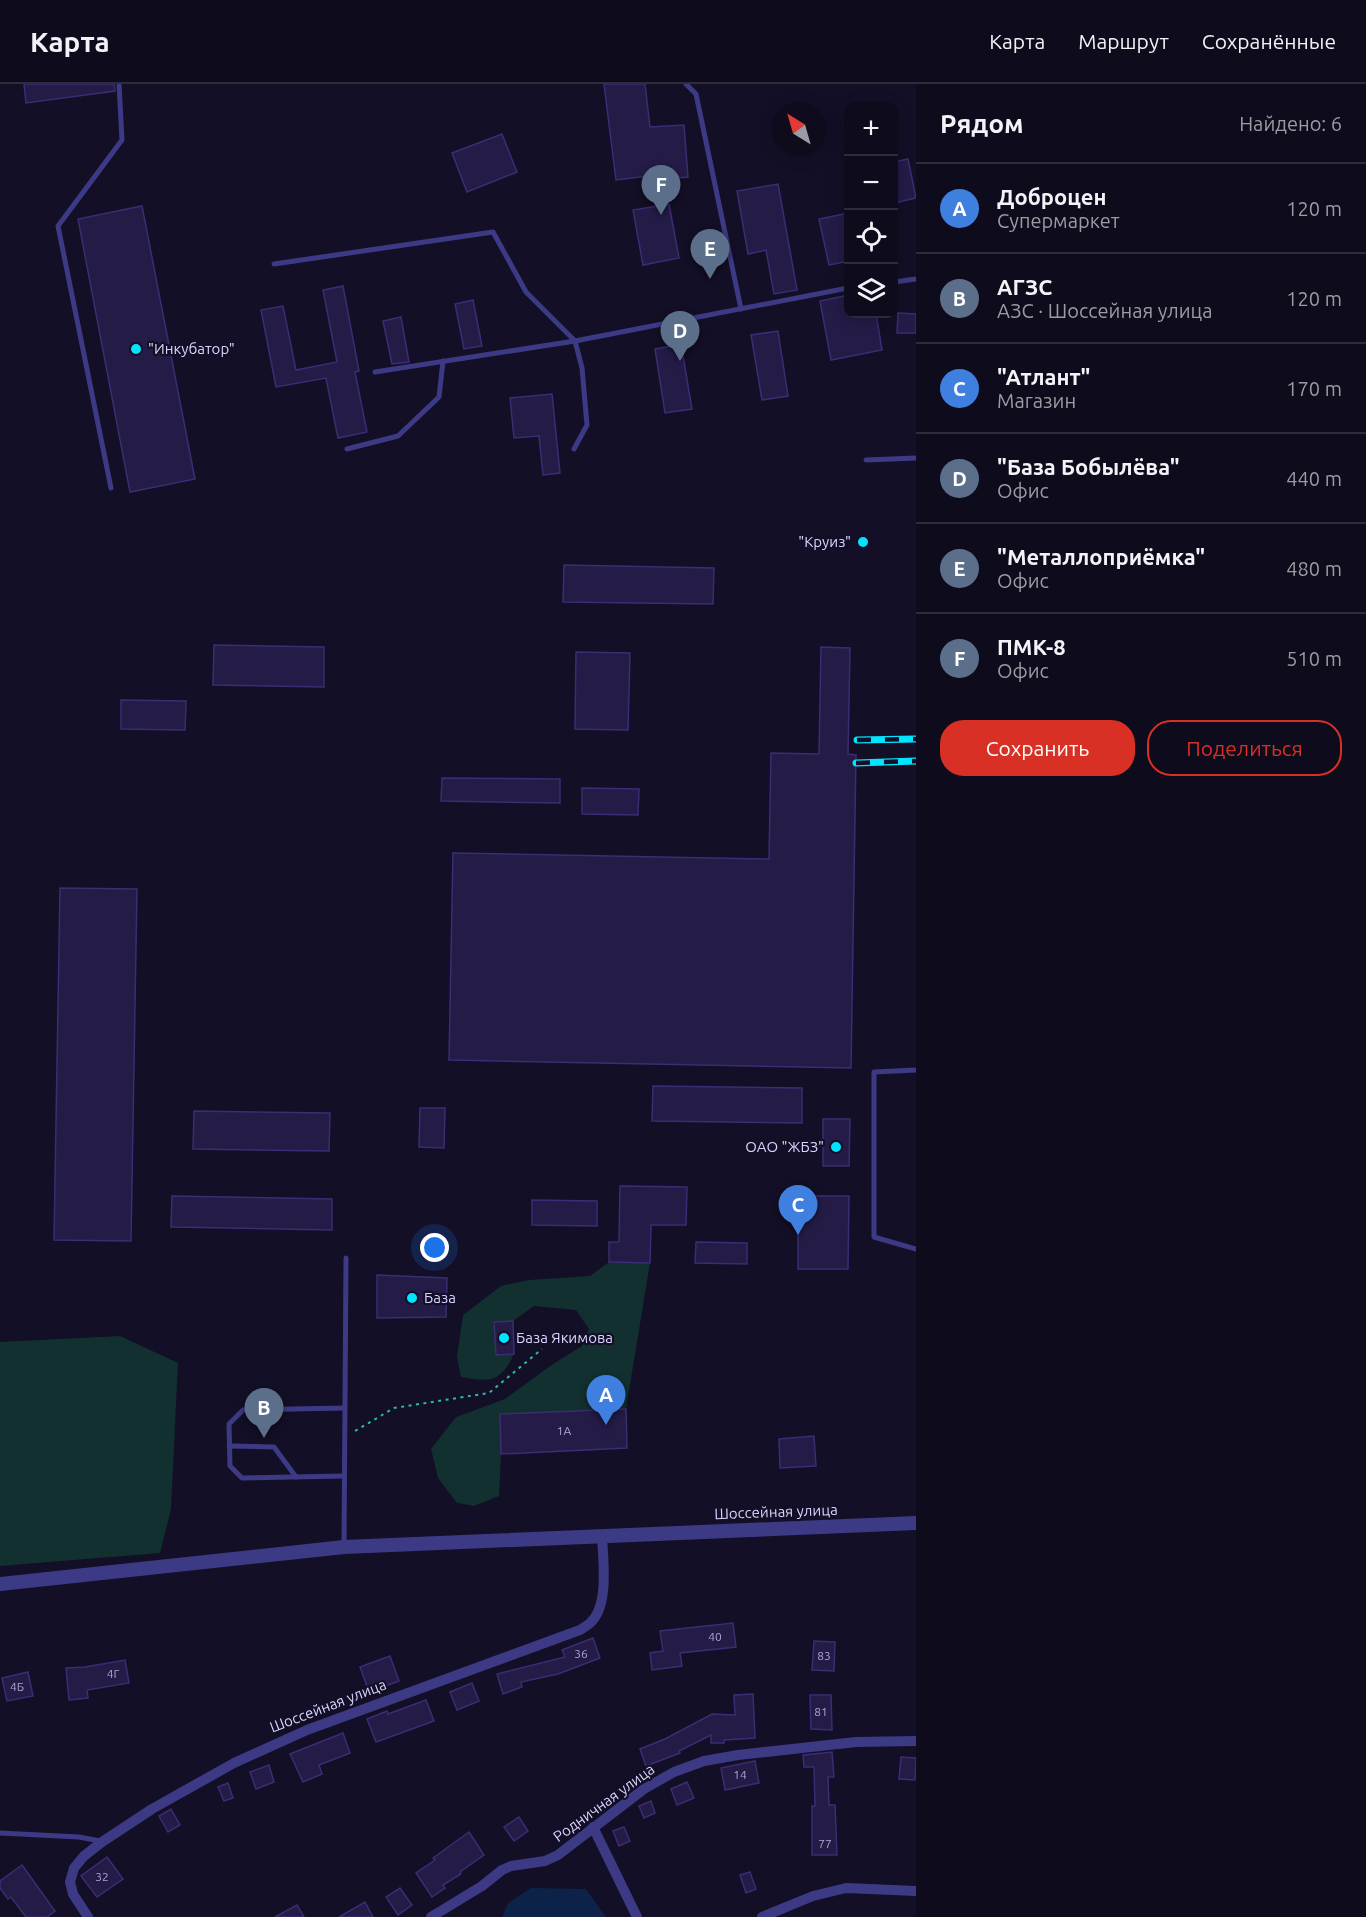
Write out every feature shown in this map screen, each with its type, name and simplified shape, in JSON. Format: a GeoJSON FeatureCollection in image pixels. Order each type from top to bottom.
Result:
{"type":"FeatureCollection","features":[{"type":"Feature","properties":{"kind":"street","name":"Шоссейная улица"},"geometry":{"type":"LineString","coordinates":[[0,1584],[344,1547],[916,1522]]}},
{"type":"Feature","properties":{"kind":"street","name":"Шоссейная улица"},"geometry":{"type":"LineString","coordinates":[[88,1917],[73,1894],[70,1882],[74,1868],[84,1856],[102,1842],[152,1809],[234,1763],[307,1730],[580,1630],[593,1620],[600,1605],[604,1584],[602,1536]]}},
{"type":"Feature","properties":{"kind":"street","name":"Родничная улица"},"geometry":{"type":"LineString","coordinates":[[431,1917],[482,1886],[502,1870],[511,1866],[546,1861],[558,1855],[644,1789],[674,1772],[704,1761],[856,1742],[916,1741]]}},
{"type":"Feature","properties":{"kind":"street"},"geometry":{"type":"LineString","coordinates":[[593,1827],[637,1917]]}},
{"type":"Feature","properties":{"kind":"street"},"geometry":{"type":"LineString","coordinates":[[762,1917],[813,1896],[846,1888],[916,1891]]}},
{"type":"Feature","properties":{"kind":"lane"},"geometry":{"type":"LineString","coordinates":[[111,488],[58,226],[122,140],[118,84]]}},
{"type":"Feature","properties":{"kind":"lane"},"geometry":{"type":"LineString","coordinates":[[686,84],[696,94],[741,309]]}},
{"type":"Feature","properties":{"kind":"lane"},"geometry":{"type":"LineString","coordinates":[[274,264],[493,232],[526,292],[575,341],[582,368],[587,425],[574,449]]}},
{"type":"Feature","properties":{"kind":"lane"},"geometry":{"type":"LineString","coordinates":[[898,281],[916,279]]}},
{"type":"Feature","properties":{"kind":"lane"},"geometry":{"type":"LineString","coordinates":[[375,372],[575,341],[844,289]]}},
{"type":"Feature","properties":{"kind":"lane"},"geometry":{"type":"LineString","coordinates":[[348,449],[398,436],[439,397],[443,361]]}},
{"type":"Feature","properties":{"kind":"lane"},"geometry":{"type":"LineString","coordinates":[[866,460],[916,458]]}},
{"type":"Feature","properties":{"kind":"lane"},"geometry":{"type":"LineString","coordinates":[[916,1070],[874,1072],[874,1237],[916,1249]]}},
{"type":"Feature","properties":{"kind":"lane"},"geometry":{"type":"LineString","coordinates":[[344,1547],[346,1258]]}},
{"type":"Feature","properties":{"kind":"lane"},"geometry":{"type":"LineString","coordinates":[[344,1476],[242,1478],[230,1466],[229,1424],[243,1410],[345,1408]]}},
{"type":"Feature","properties":{"kind":"lane"},"geometry":{"type":"LineString","coordinates":[[229,1446],[274,1447],[296,1477]]}},
{"type":"Feature","properties":{"kind":"lane"},"geometry":{"type":"LineString","coordinates":[[0,1833],[79,1837],[102,1842]]}},
{"type":"Feature","properties":{"kind":"path"},"geometry":{"type":"LineString","coordinates":[[344,1437],[394,1408],[489,1393],[542,1349]]}},
{"type":"Feature","properties":{"kind":"green space"},"geometry":{"type":"Polygon","coordinates":[[[609,1262],[650,1263],[626,1409],[500,1414],[499,1496],[474,1506],[457,1503],[438,1478],[431,1449],[456,1417],[505,1399],[582,1346],[589,1329],[576,1310],[534,1306],[513,1321],[495,1322],[496,1355],[514,1354],[499,1375],[480,1380],[461,1377],[457,1357],[463,1315],[501,1286],[529,1280],[590,1276],[609,1262]]]}},
{"type":"Feature","properties":{"kind":"green space"},"geometry":{"type":"Polygon","coordinates":[[[120,1336],[178,1363],[171,1509],[160,1553],[0,1566],[0,1342],[120,1336]]]}},
{"type":"Feature","properties":{"kind":"water"},"geometry":{"type":"Polygon","coordinates":[[[531,1888],[586,1889],[606,1917],[502,1917],[508,1903],[531,1888]]]}},
{"type":"Feature","properties":{"kind":"building"},"geometry":{"type":"Polygon","coordinates":[[[24,84],[114,84],[115,91],[26,103],[24,84]]]}},
{"type":"Feature","properties":{"kind":"building"},"geometry":{"type":"Polygon","coordinates":[[[604,84],[645,84],[650,127],[684,125],[688,177],[664,179],[664,174],[616,180],[604,84]]]}},
{"type":"Feature","properties":{"kind":"building"},"geometry":{"type":"Polygon","coordinates":[[[502,134],[517,172],[467,192],[452,153],[502,134]]]}},
{"type":"Feature","properties":{"kind":"building"},"geometry":{"type":"Polygon","coordinates":[[[908,159],[916,198],[898,202],[898,161],[908,159]]]}},
{"type":"Feature","properties":{"kind":"building"},"geometry":{"type":"Polygon","coordinates":[[[778,184],[797,290],[774,294],[766,250],[748,254],[737,191],[778,184]]]}},
{"type":"Feature","properties":{"kind":"building"},"geometry":{"type":"Polygon","coordinates":[[[669,204],[679,258],[643,265],[633,210],[669,204]]]}},
{"type":"Feature","properties":{"kind":"building","name":"\"Инкубатор\""},"geometry":{"type":"Polygon","coordinates":[[[142,206],[195,479],[130,492],[78,219],[142,206]]]}},
{"type":"Feature","properties":{"kind":"building"},"geometry":{"type":"Polygon","coordinates":[[[844,214],[844,262],[829,265],[819,219],[844,214]]]}},
{"type":"Feature","properties":{"kind":"building"},"geometry":{"type":"Polygon","coordinates":[[[343,286],[359,371],[355,372],[367,432],[338,438],[326,378],[276,387],[261,310],[283,306],[296,370],[337,362],[323,290],[343,286]]]}},
{"type":"Feature","properties":{"kind":"building"},"geometry":{"type":"Polygon","coordinates":[[[844,296],[844,318],[877,318],[882,350],[831,360],[820,301],[844,296]]]}},
{"type":"Feature","properties":{"kind":"building"},"geometry":{"type":"Polygon","coordinates":[[[473,300],[482,346],[464,349],[455,304],[473,300]]]}},
{"type":"Feature","properties":{"kind":"building"},"geometry":{"type":"Polygon","coordinates":[[[898,313],[916,314],[916,333],[897,333],[898,313]]]}},
{"type":"Feature","properties":{"kind":"building"},"geometry":{"type":"Polygon","coordinates":[[[401,317],[409,362],[392,364],[383,321],[401,317]]]}},
{"type":"Feature","properties":{"kind":"building"},"geometry":{"type":"Polygon","coordinates":[[[778,331],[788,396],[762,400],[751,335],[778,331]]]}},
{"type":"Feature","properties":{"kind":"building"},"geometry":{"type":"Polygon","coordinates":[[[681,344],[692,409],[665,413],[655,349],[681,344]]]}},
{"type":"Feature","properties":{"kind":"building"},"geometry":{"type":"Polygon","coordinates":[[[552,394],[560,473],[543,475],[539,436],[514,438],[510,398],[552,394]]]}},
{"type":"Feature","properties":{"kind":"building"},"geometry":{"type":"Polygon","coordinates":[[[564,565],[714,568],[713,604],[563,602],[564,565]]]}},
{"type":"Feature","properties":{"kind":"building"},"geometry":{"type":"Polygon","coordinates":[[[214,645],[324,647],[324,687],[213,685],[214,645]]]}},
{"type":"Feature","properties":{"kind":"building"},"geometry":{"type":"Polygon","coordinates":[[[821,647],[850,648],[848,754],[856,755],[851,1068],[449,1060],[453,853],[769,859],[771,753],[819,754],[821,647]]]}},
{"type":"Feature","properties":{"kind":"building"},"geometry":{"type":"Polygon","coordinates":[[[576,652],[630,653],[628,730],[575,729],[576,652]]]}},
{"type":"Feature","properties":{"kind":"building"},"geometry":{"type":"Polygon","coordinates":[[[121,700],[186,701],[185,730],[121,729],[121,700]]]}},
{"type":"Feature","properties":{"kind":"building"},"geometry":{"type":"Polygon","coordinates":[[[442,778],[560,779],[560,803],[441,801],[442,778]]]}},
{"type":"Feature","properties":{"kind":"building"},"geometry":{"type":"Polygon","coordinates":[[[582,788],[639,789],[638,815],[582,814],[582,788]]]}},
{"type":"Feature","properties":{"kind":"building"},"geometry":{"type":"Polygon","coordinates":[[[60,888],[137,889],[131,1241],[54,1240],[60,888]]]}},
{"type":"Feature","properties":{"kind":"building"},"geometry":{"type":"Polygon","coordinates":[[[653,1086],[802,1088],[802,1123],[652,1121],[653,1086]]]}},
{"type":"Feature","properties":{"kind":"building"},"geometry":{"type":"Polygon","coordinates":[[[420,1108],[445,1108],[444,1148],[419,1147],[420,1108]]]}},
{"type":"Feature","properties":{"kind":"building"},"geometry":{"type":"Polygon","coordinates":[[[194,1111],[330,1113],[329,1151],[193,1149],[194,1111]]]}},
{"type":"Feature","properties":{"kind":"building"},"geometry":{"type":"Polygon","coordinates":[[[823,1119],[850,1119],[849,1166],[823,1166],[823,1119]]]}},
{"type":"Feature","properties":{"kind":"building"},"geometry":{"type":"Polygon","coordinates":[[[620,1186],[687,1187],[686,1225],[651,1225],[650,1263],[609,1262],[609,1242],[619,1242],[620,1186]]]}},
{"type":"Feature","properties":{"kind":"building"},"geometry":{"type":"Polygon","coordinates":[[[172,1196],[332,1199],[332,1230],[171,1227],[172,1196]]]}},
{"type":"Feature","properties":{"kind":"building"},"geometry":{"type":"Polygon","coordinates":[[[798,1196],[849,1196],[848,1269],[798,1269],[798,1196]]]}},
{"type":"Feature","properties":{"kind":"building"},"geometry":{"type":"Polygon","coordinates":[[[532,1200],[597,1201],[597,1226],[532,1225],[532,1200]]]}},
{"type":"Feature","properties":{"kind":"building"},"geometry":{"type":"Polygon","coordinates":[[[696,1242],[747,1243],[747,1264],[695,1263],[696,1242]]]}},
{"type":"Feature","properties":{"kind":"building","name":"База"},"geometry":{"type":"Polygon","coordinates":[[[377,1275],[447,1278],[446,1317],[377,1318],[377,1275]]]}},
{"type":"Feature","properties":{"kind":"building","name":"База Якимова"},"geometry":{"type":"Polygon","coordinates":[[[513,1321],[514,1354],[496,1355],[494,1322],[513,1321]]]}},
{"type":"Feature","properties":{"kind":"building"},"geometry":{"type":"Polygon","coordinates":[[[626,1409],[627,1448],[501,1454],[500,1414],[626,1409]]]}},
{"type":"Feature","properties":{"kind":"building"},"geometry":{"type":"Polygon","coordinates":[[[814,1436],[816,1466],[780,1468],[779,1439],[814,1436]]]}},
{"type":"Feature","properties":{"kind":"building"},"geometry":{"type":"Polygon","coordinates":[[[733,1623],[736,1647],[680,1653],[682,1666],[652,1670],[650,1653],[663,1651],[660,1631],[733,1623]]]}},
{"type":"Feature","properties":{"kind":"building"},"geometry":{"type":"Polygon","coordinates":[[[593,1638],[600,1658],[558,1674],[521,1682],[522,1687],[503,1694],[497,1674],[565,1657],[562,1650],[593,1638]]]}},
{"type":"Feature","properties":{"kind":"building"},"geometry":{"type":"Polygon","coordinates":[[[814,1641],[835,1642],[834,1671],[812,1670],[814,1641]]]}},
{"type":"Feature","properties":{"kind":"building"},"geometry":{"type":"Polygon","coordinates":[[[390,1656],[399,1681],[369,1692],[360,1667],[390,1656]]]}},
{"type":"Feature","properties":{"kind":"building"},"geometry":{"type":"Polygon","coordinates":[[[125,1660],[129,1683],[87,1690],[88,1698],[69,1700],[66,1668],[125,1660]]]}},
{"type":"Feature","properties":{"kind":"building"},"geometry":{"type":"Polygon","coordinates":[[[28,1672],[33,1696],[7,1701],[2,1678],[28,1672]]]}},
{"type":"Feature","properties":{"kind":"building"},"geometry":{"type":"Polygon","coordinates":[[[472,1683],[479,1701],[457,1710],[450,1692],[472,1683]]]}},
{"type":"Feature","properties":{"kind":"building"},"geometry":{"type":"Polygon","coordinates":[[[753,1694],[755,1738],[711,1743],[711,1735],[679,1751],[680,1753],[646,1766],[640,1749],[665,1739],[712,1714],[735,1715],[734,1695],[753,1694]]]}},
{"type":"Feature","properties":{"kind":"building"},"geometry":{"type":"Polygon","coordinates":[[[810,1695],[831,1695],[832,1730],[811,1729],[810,1695]]]}},
{"type":"Feature","properties":{"kind":"building"},"geometry":{"type":"Polygon","coordinates":[[[426,1700],[434,1721],[376,1742],[367,1719],[426,1700]]]}},
{"type":"Feature","properties":{"kind":"building"},"geometry":{"type":"Polygon","coordinates":[[[343,1733],[350,1753],[319,1765],[322,1774],[303,1782],[290,1754],[343,1733]]]}},
{"type":"Feature","properties":{"kind":"building"},"geometry":{"type":"Polygon","coordinates":[[[832,1752],[834,1777],[828,1777],[829,1805],[835,1805],[837,1855],[812,1855],[812,1806],[815,1806],[814,1767],[804,1767],[803,1755],[832,1752]]]}},
{"type":"Feature","properties":{"kind":"building"},"geometry":{"type":"Polygon","coordinates":[[[901,1757],[916,1758],[915,1780],[899,1779],[901,1757]]]}},
{"type":"Feature","properties":{"kind":"building"},"geometry":{"type":"Polygon","coordinates":[[[755,1761],[759,1783],[725,1790],[721,1768],[755,1761]]]}},
{"type":"Feature","properties":{"kind":"building"},"geometry":{"type":"Polygon","coordinates":[[[269,1765],[274,1782],[256,1789],[250,1772],[269,1765]]]}},
{"type":"Feature","properties":{"kind":"building"},"geometry":{"type":"Polygon","coordinates":[[[687,1782],[694,1798],[677,1805],[671,1789],[687,1782]]]}},
{"type":"Feature","properties":{"kind":"building"},"geometry":{"type":"Polygon","coordinates":[[[228,1783],[233,1798],[224,1801],[218,1787],[228,1783]]]}},
{"type":"Feature","properties":{"kind":"building"},"geometry":{"type":"Polygon","coordinates":[[[651,1801],[655,1813],[644,1818],[639,1806],[651,1801]]]}},
{"type":"Feature","properties":{"kind":"building"},"geometry":{"type":"Polygon","coordinates":[[[171,1809],[180,1825],[168,1832],[159,1816],[171,1809]]]}},
{"type":"Feature","properties":{"kind":"building"},"geometry":{"type":"Polygon","coordinates":[[[519,1817],[528,1831],[514,1841],[504,1827],[519,1817]]]}},
{"type":"Feature","properties":{"kind":"building"},"geometry":{"type":"Polygon","coordinates":[[[624,1827],[630,1841],[619,1846],[613,1831],[624,1827]]]}},
{"type":"Feature","properties":{"kind":"building"},"geometry":{"type":"Polygon","coordinates":[[[469,1832],[484,1855],[443,1885],[445,1888],[432,1897],[416,1873],[469,1832]]]}},
{"type":"Feature","properties":{"kind":"building"},"geometry":{"type":"Polygon","coordinates":[[[107,1857],[123,1879],[97,1897],[81,1876],[107,1857]]]}},
{"type":"Feature","properties":{"kind":"building"},"geometry":{"type":"Polygon","coordinates":[[[22,1865],[55,1911],[47,1917],[26,1917],[11,1897],[8,1899],[0,1888],[0,1881],[22,1865]]]}},
{"type":"Feature","properties":{"kind":"building"},"geometry":{"type":"Polygon","coordinates":[[[750,1872],[756,1889],[746,1893],[740,1875],[750,1872]]]}},
{"type":"Feature","properties":{"kind":"building"},"geometry":{"type":"Polygon","coordinates":[[[400,1888],[412,1905],[398,1915],[386,1897],[400,1888]]]}},
{"type":"Feature","properties":{"kind":"building"},"geometry":{"type":"Polygon","coordinates":[[[365,1902],[373,1917],[339,1917],[365,1902]]]}},
{"type":"Feature","properties":{"kind":"building"},"geometry":{"type":"Polygon","coordinates":[[[297,1905],[304,1917],[275,1917],[297,1905]]]}},
{"type":"Feature","properties":{"kind":"railway"},"geometry":{"type":"LineString","coordinates":[[857,740],[916,739]]}},
{"type":"Feature","properties":{"kind":"railway"},"geometry":{"type":"LineString","coordinates":[[856,763],[916,761]]}},
{"type":"Feature","properties":{"kind":"place","name":"ПМК-8"},"geometry":{"type":"Point","coordinates":[661,215]}},
{"type":"Feature","properties":{"kind":"place","name":"\"Металлоприёмка\""},"geometry":{"type":"Point","coordinates":[710,279]}},
{"type":"Feature","properties":{"kind":"place","name":"\"Инкубатор\""},"geometry":{"type":"Point","coordinates":[136,349]}},
{"type":"Feature","properties":{"kind":"place","name":"\"База Бобылёва\""},"geometry":{"type":"Point","coordinates":[680,361]}},
{"type":"Feature","properties":{"kind":"place","name":"\"Круиз\""},"geometry":{"type":"Point","coordinates":[863,542]}},
{"type":"Feature","properties":{"kind":"place","name":"ОАО \"ЖБЗ\""},"geometry":{"type":"Point","coordinates":[836,1147]}},
{"type":"Feature","properties":{"kind":"place","name":"\"Атлант\""},"geometry":{"type":"Point","coordinates":[798,1235]}},
{"type":"Feature","properties":{"kind":"place","name":"База"},"geometry":{"type":"Point","coordinates":[412,1298]}},
{"type":"Feature","properties":{"kind":"place","name":"База Якимова"},"geometry":{"type":"Point","coordinates":[504,1338]}},
{"type":"Feature","properties":{"kind":"place","name":"Доброцен"},"geometry":{"type":"Point","coordinates":[606,1425]}},
{"type":"Feature","properties":{"kind":"place","name":"АГЗС"},"geometry":{"type":"Point","coordinates":[264,1438]}}]}
